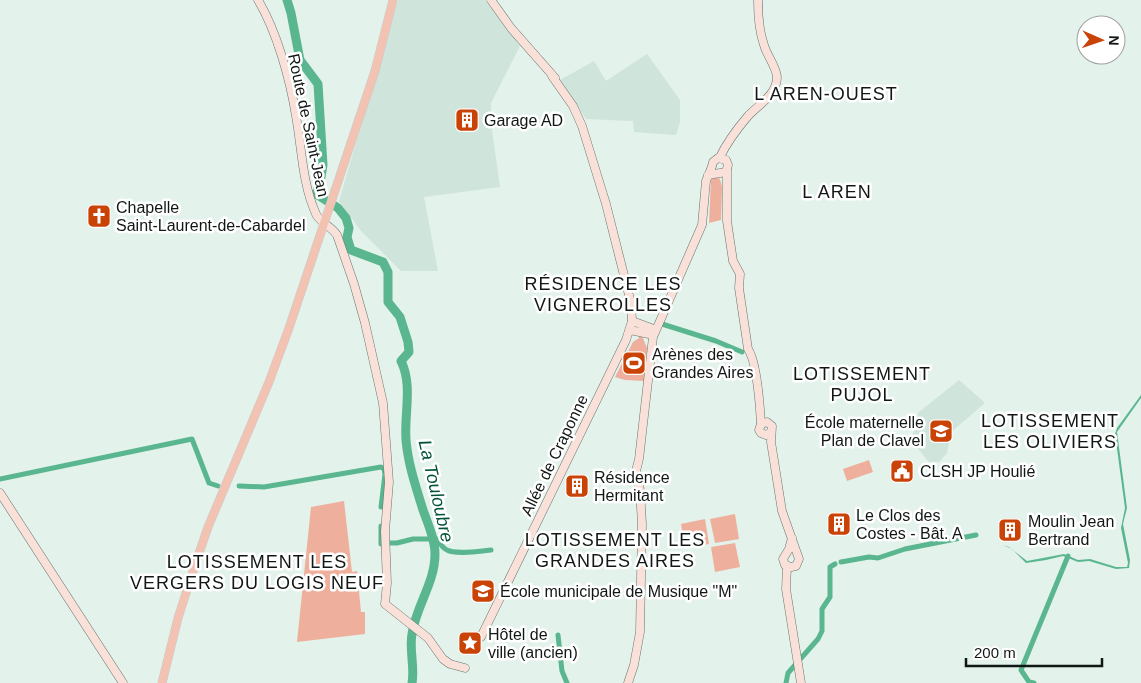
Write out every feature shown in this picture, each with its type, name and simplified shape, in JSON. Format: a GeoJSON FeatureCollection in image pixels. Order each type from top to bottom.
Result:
{"type":"FeatureCollection","features":[{"type":"Feature","properties":{"kind":"main road"},"geometry":{"type":"LineString","coordinates":[[161,683],[187,588],[208,527],[268,382],[325,222],[374,71],[393,0]]}},
{"type":"Feature","properties":{"kind":"street","name":"Route de Saint-Jean"},"geometry":{"type":"LineString","coordinates":[[258,0],[271,28],[285,70],[296,115],[303,170],[311,202],[317,217],[333,228],[337,235],[365,323],[383,403],[389,482],[385,531],[387,583],[385,604],[428,638],[443,659],[450,664],[465,668]]}},
{"type":"Feature","properties":{"kind":"street","name":"Allée de Craponne"},"geometry":{"type":"LineString","coordinates":[[481,637],[630,330],[632,321],[629,289],[585,125],[578,108],[562,85],[511,28],[491,0]]}},
{"type":"Feature","properties":{"kind":"street"},"geometry":{"type":"LineString","coordinates":[[722,158],[724,149],[739,127],[770,96],[776,85],[776,71],[764,45],[758,20],[758,0]]}},
{"type":"Feature","properties":{"kind":"street"},"geometry":{"type":"LineString","coordinates":[[628,683],[638,649],[641,608],[640,490],[636,471],[654,332],[702,225],[708,175],[721,172],[728,163],[722,158]]}},
{"type":"Feature","properties":{"kind":"street"},"geometry":{"type":"LineString","coordinates":[[722,158],[714,160],[728,183],[727,219],[733,261],[740,274],[738,288],[748,350],[752,355],[763,423],[759,428],[760,432],[769,436],[782,511],[799,561],[796,566],[789,567]]}},
{"type":"Feature","properties":{"kind":"street"},"geometry":{"type":"LineString","coordinates":[[632,321],[651,328],[654,332]]}},
{"type":"Feature","properties":{"kind":"street"},"geometry":{"type":"LineString","coordinates":[[630,330],[649,334],[654,332]]}},
{"type":"Feature","properties":{"kind":"street"},"geometry":{"type":"LineString","coordinates":[[0,493],[123,683]]}},
{"type":"Feature","properties":{"kind":"street"},"geometry":{"type":"LineString","coordinates":[[792,538],[783,559],[789,567],[786,588],[801,683]]}},
{"type":"Feature","properties":{"kind":"street"},"geometry":{"type":"LineString","coordinates":[[786,553],[792,551],[797,553]]}},
{"type":"Feature","properties":{"kind":"shaded area"},"geometry":{"type":"Polygon","coordinates":[[[398,0],[485,0],[520,46],[491,103],[491,123],[500,187],[424,197],[438,271],[401,271],[361,231],[339,201],[398,0]]]}},
{"type":"Feature","properties":{"kind":"shaded area"},"geometry":{"type":"Polygon","coordinates":[[[647,54],[680,100],[680,122],[676,135],[634,132],[633,121],[586,119],[560,80],[594,61],[606,81],[647,54]]]}},
{"type":"Feature","properties":{"kind":"shaded area"},"geometry":{"type":"Polygon","coordinates":[[[716,177],[720,179],[722,187],[721,220],[709,223],[711,180],[716,177]]]}},
{"type":"Feature","properties":{"kind":"shaded area","name":"Arènes des Grandes Aires"},"geometry":{"type":"Polygon","coordinates":[[[639,336],[642,336],[647,348],[644,381],[625,380],[615,377],[633,342],[639,336]]]}},
{"type":"Feature","properties":{"kind":"shaded area"},"geometry":{"type":"Polygon","coordinates":[[[959,380],[985,403],[951,432],[947,453],[939,462],[929,462],[914,444],[913,434],[918,413],[959,380]]]}},
{"type":"Feature","properties":{"kind":"shaded area"},"geometry":{"type":"Polygon","coordinates":[[[1141,395],[1141,398],[1117,432],[1127,508],[1123,524],[1130,560],[1129,568],[1116,569],[1089,561],[1078,562],[1063,556],[1026,563],[1014,550],[1027,561],[1064,554],[1078,560],[1090,559],[1116,567],[1127,567],[1128,563],[1121,528],[1125,508],[1115,434],[1117,428],[1141,395]]]}},
{"type":"Feature","properties":{"kind":"shaded area"},"geometry":{"type":"Polygon","coordinates":[[[869,460],[873,472],[847,481],[843,469],[869,460]]]}},
{"type":"Feature","properties":{"kind":"shaded area"},"geometry":{"type":"Polygon","coordinates":[[[344,501],[352,572],[357,571],[361,612],[365,612],[365,634],[297,642],[311,507],[344,501]]]}},
{"type":"Feature","properties":{"kind":"shaded area"},"geometry":{"type":"Polygon","coordinates":[[[735,514],[739,539],[715,543],[710,519],[735,514]]]}},
{"type":"Feature","properties":{"kind":"shaded area"},"geometry":{"type":"Polygon","coordinates":[[[705,519],[709,544],[685,548],[681,524],[705,519]]]}},
{"type":"Feature","properties":{"kind":"shaded area"},"geometry":{"type":"Polygon","coordinates":[[[735,543],[740,567],[715,572],[711,547],[735,543]]]}},
{"type":"Feature","properties":{"kind":"waterway","name":"La Touloubre"},"geometry":{"type":"LineString","coordinates":[[287,0],[300,60],[318,84],[323,165],[316,194],[338,208],[346,218],[349,228],[347,237],[351,250],[383,262],[388,272],[388,302],[400,317],[408,342],[409,352],[401,361],[407,380],[407,449],[410,467],[435,548],[432,575],[417,614],[412,634],[412,683]]}},
{"type":"Feature","properties":{"kind":"waterway"},"geometry":{"type":"LineString","coordinates":[[662,324],[716,341],[742,352]]}},
{"type":"Feature","properties":{"kind":"waterway"},"geometry":{"type":"LineString","coordinates":[[0,479],[192,439],[209,483],[218,486]]}},
{"type":"Feature","properties":{"kind":"waterway"},"geometry":{"type":"LineString","coordinates":[[239,486],[264,487],[381,467],[384,469],[385,474],[381,507]]}},
{"type":"Feature","properties":{"kind":"waterway"},"geometry":{"type":"LineString","coordinates":[[381,526],[381,544]]}},
{"type":"Feature","properties":{"kind":"waterway"},"geometry":{"type":"LineString","coordinates":[[841,562],[869,557],[878,558],[905,549],[976,535]]}},
{"type":"Feature","properties":{"kind":"waterway"},"geometry":{"type":"LineString","coordinates":[[390,543],[413,539],[437,539],[444,548],[451,551],[491,550]]}},
{"type":"Feature","properties":{"kind":"waterway"},"geometry":{"type":"LineString","coordinates":[[1034,683],[1029,682],[1021,670],[1068,556]]}},
{"type":"Feature","properties":{"kind":"waterway"},"geometry":{"type":"LineString","coordinates":[[786,683],[788,673],[818,639],[822,631],[822,609],[830,597],[830,567],[835,564]]}},
{"type":"Feature","properties":{"kind":"waterway"},"geometry":{"type":"LineString","coordinates":[[558,635],[562,671],[567,683]]}},
{"type":"Feature","properties":{"kind":"place","name":"Garage AD"},"geometry":{"type":"Point","coordinates":[467,120]}},
{"type":"Feature","properties":{"kind":"place","name":"Chapelle Saint-Laurent-de-Cabardel"},"geometry":{"type":"Point","coordinates":[99,216]}},
{"type":"Feature","properties":{"kind":"place","name":"Arènes des Grandes Aires"},"geometry":{"type":"Point","coordinates":[634,363]}},
{"type":"Feature","properties":{"kind":"place","name":"École maternelle Plan de Clavel"},"geometry":{"type":"Point","coordinates":[941,431]}},
{"type":"Feature","properties":{"kind":"place","name":"CLSH JP Houlié"},"geometry":{"type":"Point","coordinates":[902,471]}},
{"type":"Feature","properties":{"kind":"place","name":"Résidence Hermitant"},"geometry":{"type":"Point","coordinates":[577,486]}},
{"type":"Feature","properties":{"kind":"place","name":"Le Clos des Costes - Bât. A"},"geometry":{"type":"Point","coordinates":[839,524]}},
{"type":"Feature","properties":{"kind":"place","name":"Moulin Jean Bertrand"},"geometry":{"type":"Point","coordinates":[1010,530]}},
{"type":"Feature","properties":{"kind":"place","name":"École municipale de Musique \"M\""},"geometry":{"type":"Point","coordinates":[483,591]}},
{"type":"Feature","properties":{"kind":"place","name":"Hôtel de ville (ancien)"},"geometry":{"type":"Point","coordinates":[470,643]}},
{"type":"Feature","properties":{"kind":"district","name":"L AREN-OUEST"},"geometry":{"type":"Point","coordinates":[826,94]}},
{"type":"Feature","properties":{"kind":"district","name":"L AREN"},"geometry":{"type":"Point","coordinates":[837,192]}},
{"type":"Feature","properties":{"kind":"district","name":"RÉSIDENCE LES VIGNEROLLES"},"geometry":{"type":"Point","coordinates":[603,294]}},
{"type":"Feature","properties":{"kind":"district","name":"LOTISSEMENT PUJOL"},"geometry":{"type":"Point","coordinates":[862,384]}},
{"type":"Feature","properties":{"kind":"district","name":"LOTISSEMENT LES OLIVIERS"},"geometry":{"type":"Point","coordinates":[1050,431]}},
{"type":"Feature","properties":{"kind":"district","name":"LOTISSEMENT LES GRANDES AIRES"},"geometry":{"type":"Point","coordinates":[615,550]}},
{"type":"Feature","properties":{"kind":"district","name":"LOTISSEMENT LES VERGERS DU LOGIS NEUF"},"geometry":{"type":"Point","coordinates":[257,572]}}]}
